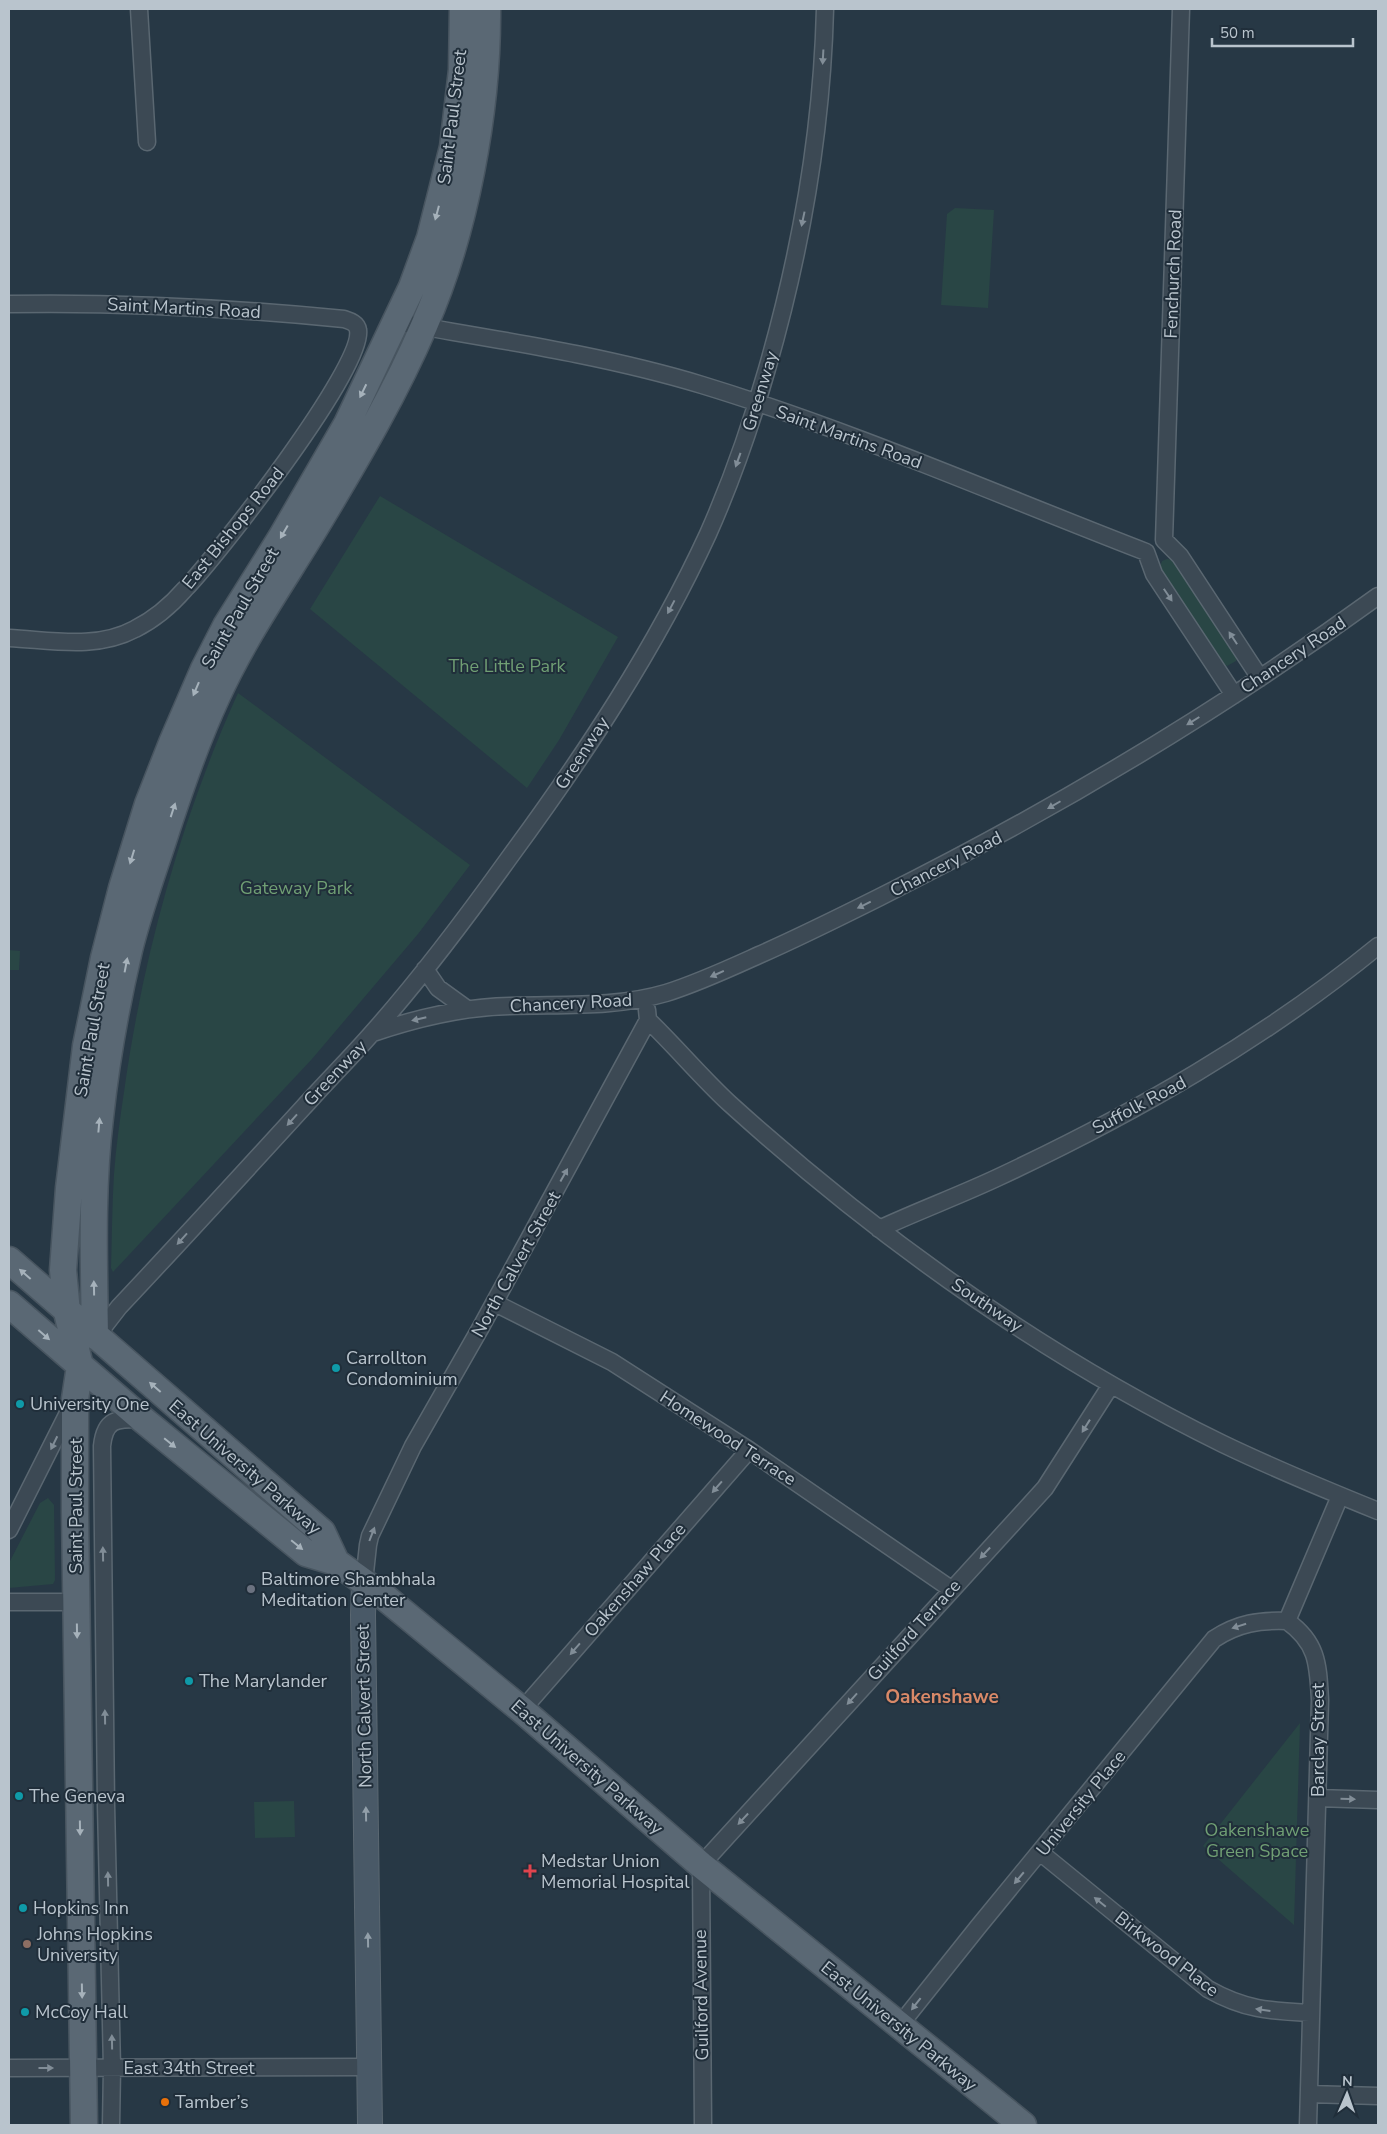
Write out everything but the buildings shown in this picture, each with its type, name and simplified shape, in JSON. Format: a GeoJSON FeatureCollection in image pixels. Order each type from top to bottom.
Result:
{"type":"FeatureCollection","features":[{"type":"Feature","properties":{"kind":"main road","name":"Saint Paul Street"},"geometry":{"type":"LineString","coordinates":[[84,2125],[76,1602],[75,1399],[80,1366],[67,1312],[63,1270],[69,1188],[86,1046],[104,958],[122,888],[148,804],[172,743],[204,669],[226,626],[281,538],[347,424],[412,287],[430,238],[443,192],[452,147],[462,70],[463,9]]}},
{"type":"Feature","properties":{"kind":"main road","name":"Saint Paul Street"},"geometry":{"type":"LineString","coordinates":[[95,1336],[94,1194],[100,1119],[112,1037],[129,951],[147,889],[187,765],[218,693],[244,642],[351,468],[402,373],[424,327],[450,255],[472,167],[484,70],[487,9]]}},
{"type":"Feature","properties":{"kind":"main road","name":"East University Parkway"},"geometry":{"type":"LineString","coordinates":[[9,1260],[322,1532],[336,1562]]}},
{"type":"Feature","properties":{"kind":"main road","name":"East University Parkway"},"geometry":{"type":"LineString","coordinates":[[9,1304],[142,1419],[306,1553],[336,1562],[364,1582],[522,1710],[701,1865],[1023,2125]]}},
{"type":"Feature","properties":{"kind":"main road","name":"North Calvert Street"},"geometry":{"type":"LineString","coordinates":[[364,1582],[370,2125]]}},
{"type":"Feature","properties":{"kind":"street"},"geometry":{"type":"LineString","coordinates":[[139,9],[147,142]]}},
{"type":"Feature","properties":{"kind":"street","name":"Greenway"},"geometry":{"type":"LineString","coordinates":[[80,1366],[95,1336],[119,1307],[373,1033],[425,969],[537,820],[622,692],[658,632],[708,533],[734,470],[758,403],[786,301],[806,207],[822,91],[825,9]]}},
{"type":"Feature","properties":{"kind":"street","name":"Fenchurch Road"},"geometry":{"type":"LineString","coordinates":[[1164,540],[1181,9]]}},
{"type":"Feature","properties":{"kind":"street","name":"Saint Martins Road"},"geometry":{"type":"LineString","coordinates":[[9,304],[132,304],[229,309],[344,319],[357,326]]}},
{"type":"Feature","properties":{"kind":"street","name":"Saint Martins Road"},"geometry":{"type":"LineString","coordinates":[[396,322],[621,364],[701,385],[758,403],[890,451],[1146,552]]}},
{"type":"Feature","properties":{"kind":"street","name":"East Bishops Road"},"geometry":{"type":"LineString","coordinates":[[9,638],[100,642],[118,637],[137,628],[153,618],[184,591],[275,478],[324,406],[358,339],[357,326]]}},
{"type":"Feature","properties":{"kind":"street"},"geometry":{"type":"LineString","coordinates":[[1234,694],[1154,574],[1146,552],[1164,540],[1180,556],[1260,678]]}},
{"type":"Feature","properties":{"kind":"street","name":"Chancery Road"},"geometry":{"type":"LineString","coordinates":[[373,1033],[405,1022],[467,1009],[508,1006],[574,1006],[646,998],[688,986],[718,973],[853,911],[968,854],[1104,776],[1260,678],[1333,630],[1378,596]]}},
{"type":"Feature","properties":{"kind":"street","name":"Suffolk Road"},"geometry":{"type":"LineString","coordinates":[[880,1229],[1000,1177],[1147,1103],[1304,1004],[1378,946]]}},
{"type":"Feature","properties":{"kind":"street"},"geometry":{"type":"LineString","coordinates":[[425,969],[438,988],[467,1009]]}},
{"type":"Feature","properties":{"kind":"street"},"geometry":{"type":"LineString","coordinates":[[646,998],[648,1020]]}},
{"type":"Feature","properties":{"kind":"street","name":"Southway"},"geometry":{"type":"LineString","coordinates":[[648,1020],[727,1101],[774,1142],[880,1229],[1003,1317],[1111,1384],[1221,1443],[1378,1511]]}},
{"type":"Feature","properties":{"kind":"street","name":"North Calvert Street"},"geometry":{"type":"LineString","coordinates":[[364,1582],[368,1545],[376,1523],[413,1446],[495,1303],[648,1020]]}},
{"type":"Feature","properties":{"kind":"street","name":"Homewood Terrace"},"geometry":{"type":"LineString","coordinates":[[495,1303],[612,1362],[749,1450],[951,1589]]}},
{"type":"Feature","properties":{"kind":"street","name":"Guilford Terrace"},"geometry":{"type":"LineString","coordinates":[[701,1865],[1045,1488],[1111,1384]]}},
{"type":"Feature","properties":{"kind":"street"},"geometry":{"type":"LineString","coordinates":[[9,1530],[75,1399]]}},
{"type":"Feature","properties":{"kind":"street","name":"Saint Paul Street"},"geometry":{"type":"LineString","coordinates":[[111,2125],[112,2068],[106,1805],[102,1446],[103,1435],[113,1422],[122,1419],[142,1419]]}},
{"type":"Feature","properties":{"kind":"street","name":"Oakenshaw Place"},"geometry":{"type":"LineString","coordinates":[[522,1710],[749,1450]]}},
{"type":"Feature","properties":{"kind":"street"},"geometry":{"type":"LineString","coordinates":[[1288,1621],[1340,1496]]}},
{"type":"Feature","properties":{"kind":"street"},"geometry":{"type":"LineString","coordinates":[[9,1602],[76,1602]]}},
{"type":"Feature","properties":{"kind":"street","name":"University Place"},"geometry":{"type":"LineString","coordinates":[[899,2026],[1214,1639],[1229,1630],[1245,1624],[1267,1620],[1288,1621]]}},
{"type":"Feature","properties":{"kind":"street","name":"Barclay Street"},"geometry":{"type":"LineString","coordinates":[[1288,1621],[1308,1640],[1314,1653],[1318,1669],[1320,1700],[1308,2125]]}},
{"type":"Feature","properties":{"kind":"street"},"geometry":{"type":"LineString","coordinates":[[1318,1798],[1378,1800]]}},
{"type":"Feature","properties":{"kind":"street","name":"Birkwood Place"},"geometry":{"type":"LineString","coordinates":[[1041,1853],[1208,1990],[1234,2002],[1259,2010],[1311,2013]]}},
{"type":"Feature","properties":{"kind":"street","name":"Guilford Avenue"},"geometry":{"type":"LineString","coordinates":[[701,1865],[703,2125]]}},
{"type":"Feature","properties":{"kind":"street","name":"East 34th Street"},"geometry":{"type":"LineString","coordinates":[[9,2068],[370,2067]]}},
{"type":"Feature","properties":{"kind":"street"},"geometry":{"type":"LineString","coordinates":[[1309,2094],[1378,2096]]}},
{"type":"Feature","properties":{"kind":"green space"},"geometry":{"type":"Polygon","coordinates":[[[955,208],[994,210],[988,308],[941,305],[947,214],[955,208]]]}},
{"type":"Feature","properties":{"kind":"green space","name":"The Little Park"},"geometry":{"type":"Polygon","coordinates":[[[380,496],[618,637],[559,740],[527,788],[310,609],[380,496]]]}},
{"type":"Feature","properties":{"kind":"green space"},"geometry":{"type":"Polygon","coordinates":[[[1167,559],[1174,560],[1237,656],[1236,661],[1227,666],[1222,663],[1162,574],[1160,567],[1162,561],[1167,559]]]}},
{"type":"Feature","properties":{"kind":"green space","name":"Gateway Park"},"geometry":{"type":"Polygon","coordinates":[[[238,693],[470,865],[418,934],[312,1059],[113,1272],[111,1268],[116,1153],[132,1041],[153,939],[182,838],[199,789],[238,693]]]}},
{"type":"Feature","properties":{"kind":"green space"},"geometry":{"type":"Polygon","coordinates":[[[9,950],[20,951],[19,970],[9,970],[9,950]]]}},
{"type":"Feature","properties":{"kind":"green space"},"geometry":{"type":"Polygon","coordinates":[[[48,1498],[54,1505],[55,1580],[53,1584],[9,1588],[9,1563],[40,1503],[48,1498]]]}},
{"type":"Feature","properties":{"kind":"green space","name":"Oakenshawe Green Space"},"geometry":{"type":"Polygon","coordinates":[[[1300,1723],[1294,1925],[1203,1846],[1300,1723]]]}},
{"type":"Feature","properties":{"kind":"green space"},"geometry":{"type":"Polygon","coordinates":[[[294,1801],[295,1837],[255,1838],[254,1802],[294,1801]]]}},
{"type":"Feature","properties":{"kind":"place","name":"Carrollton Condominium"},"geometry":{"type":"Point","coordinates":[336,1368]}},
{"type":"Feature","properties":{"kind":"place","name":"University One"},"geometry":{"type":"Point","coordinates":[20,1404]}},
{"type":"Feature","properties":{"kind":"place","name":"Baltimore Shambhala Meditation Center"},"geometry":{"type":"Point","coordinates":[251,1589]}},
{"type":"Feature","properties":{"kind":"place","name":"The Marylander"},"geometry":{"type":"Point","coordinates":[189,1681]}},
{"type":"Feature","properties":{"kind":"place","name":"The Geneva"},"geometry":{"type":"Point","coordinates":[19,1796]}},
{"type":"Feature","properties":{"kind":"place","name":"Medstar Union Memorial Hospital"},"geometry":{"type":"Point","coordinates":[530,1871]}},
{"type":"Feature","properties":{"kind":"place","name":"Hopkins Inn"},"geometry":{"type":"Point","coordinates":[23,1908]}},
{"type":"Feature","properties":{"kind":"place","name":"Johns Hopkins University"},"geometry":{"type":"Point","coordinates":[27,1944]}},
{"type":"Feature","properties":{"kind":"place","name":"McCoy Hall"},"geometry":{"type":"Point","coordinates":[25,2012]}},
{"type":"Feature","properties":{"kind":"place","name":"Tamber’s"},"geometry":{"type":"Point","coordinates":[165,2102]}},
{"type":"Feature","properties":{"kind":"district","name":"Oakenshawe"},"geometry":{"type":"Point","coordinates":[942,1696]}}]}
